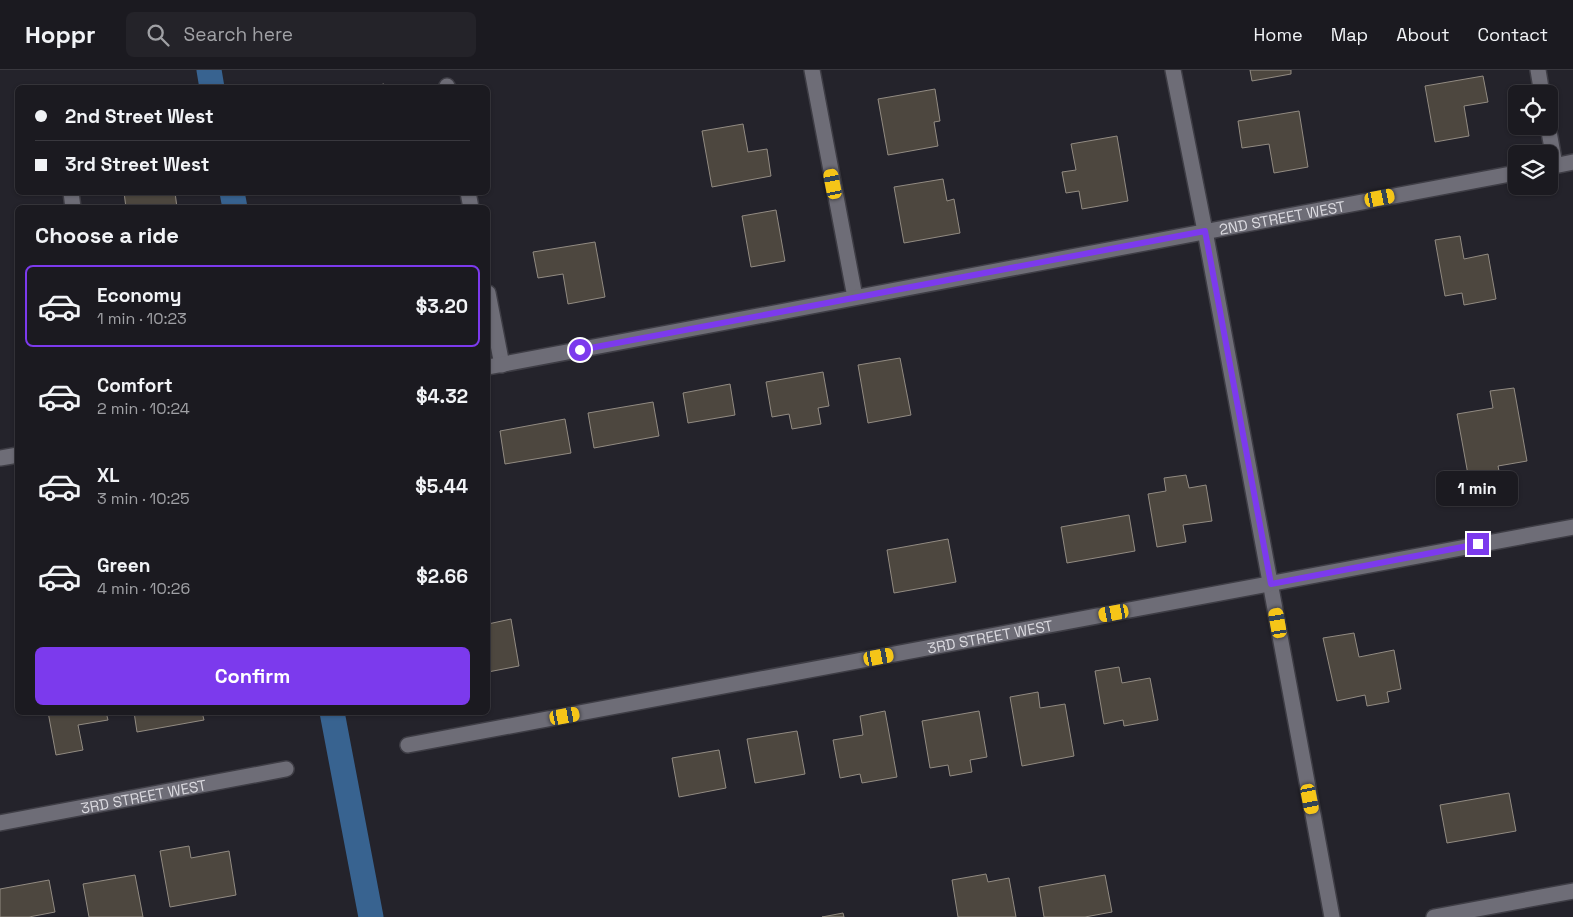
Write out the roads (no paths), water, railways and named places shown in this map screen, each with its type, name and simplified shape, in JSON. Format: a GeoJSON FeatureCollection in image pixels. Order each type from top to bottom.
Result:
{"type":"FeatureCollection","features":[{"type":"Feature","properties":{"kind":"street"},"geometry":{"type":"LineString","coordinates":[[812,70],[855,297]]}},
{"type":"Feature","properties":{"kind":"street"},"geometry":{"type":"LineString","coordinates":[[1173,70],[1205,231],[1332,917]]}},
{"type":"Feature","properties":{"kind":"street"},"geometry":{"type":"LineString","coordinates":[[1538,70],[1540,85]]}},
{"type":"Feature","properties":{"kind":"street"},"geometry":{"type":"LineString","coordinates":[[1558,165],[1573,162]]}},
{"type":"Feature","properties":{"kind":"street","name":"2ND STREET WEST"},"geometry":{"type":"LineString","coordinates":[[495,366],[1508,174]]}},
{"type":"Feature","properties":{"kind":"street"},"geometry":{"type":"LineString","coordinates":[[490,314],[495,366]]}},
{"type":"Feature","properties":{"kind":"street"},"geometry":{"type":"LineString","coordinates":[[0,458],[15,456]]}},
{"type":"Feature","properties":{"kind":"street","name":"3RD STREET WEST"},"geometry":{"type":"LineString","coordinates":[[408,746],[1573,527]]}},
{"type":"Feature","properties":{"kind":"street","name":"3RD STREET WEST"},"geometry":{"type":"LineString","coordinates":[[0,823],[286,769]]}},
{"type":"Feature","properties":{"kind":"street"},"geometry":{"type":"LineString","coordinates":[[1434,917],[1573,891]]}},
{"type":"Feature","properties":{"kind":"waterway"},"geometry":{"type":"LineString","coordinates":[[209,70],[212,85]]}},
{"type":"Feature","properties":{"kind":"waterway"},"geometry":{"type":"LineString","coordinates":[[233,195],[234,205]]}},
{"type":"Feature","properties":{"kind":"waterway"},"geometry":{"type":"LineString","coordinates":[[333,715],[371,917]]}}]}
